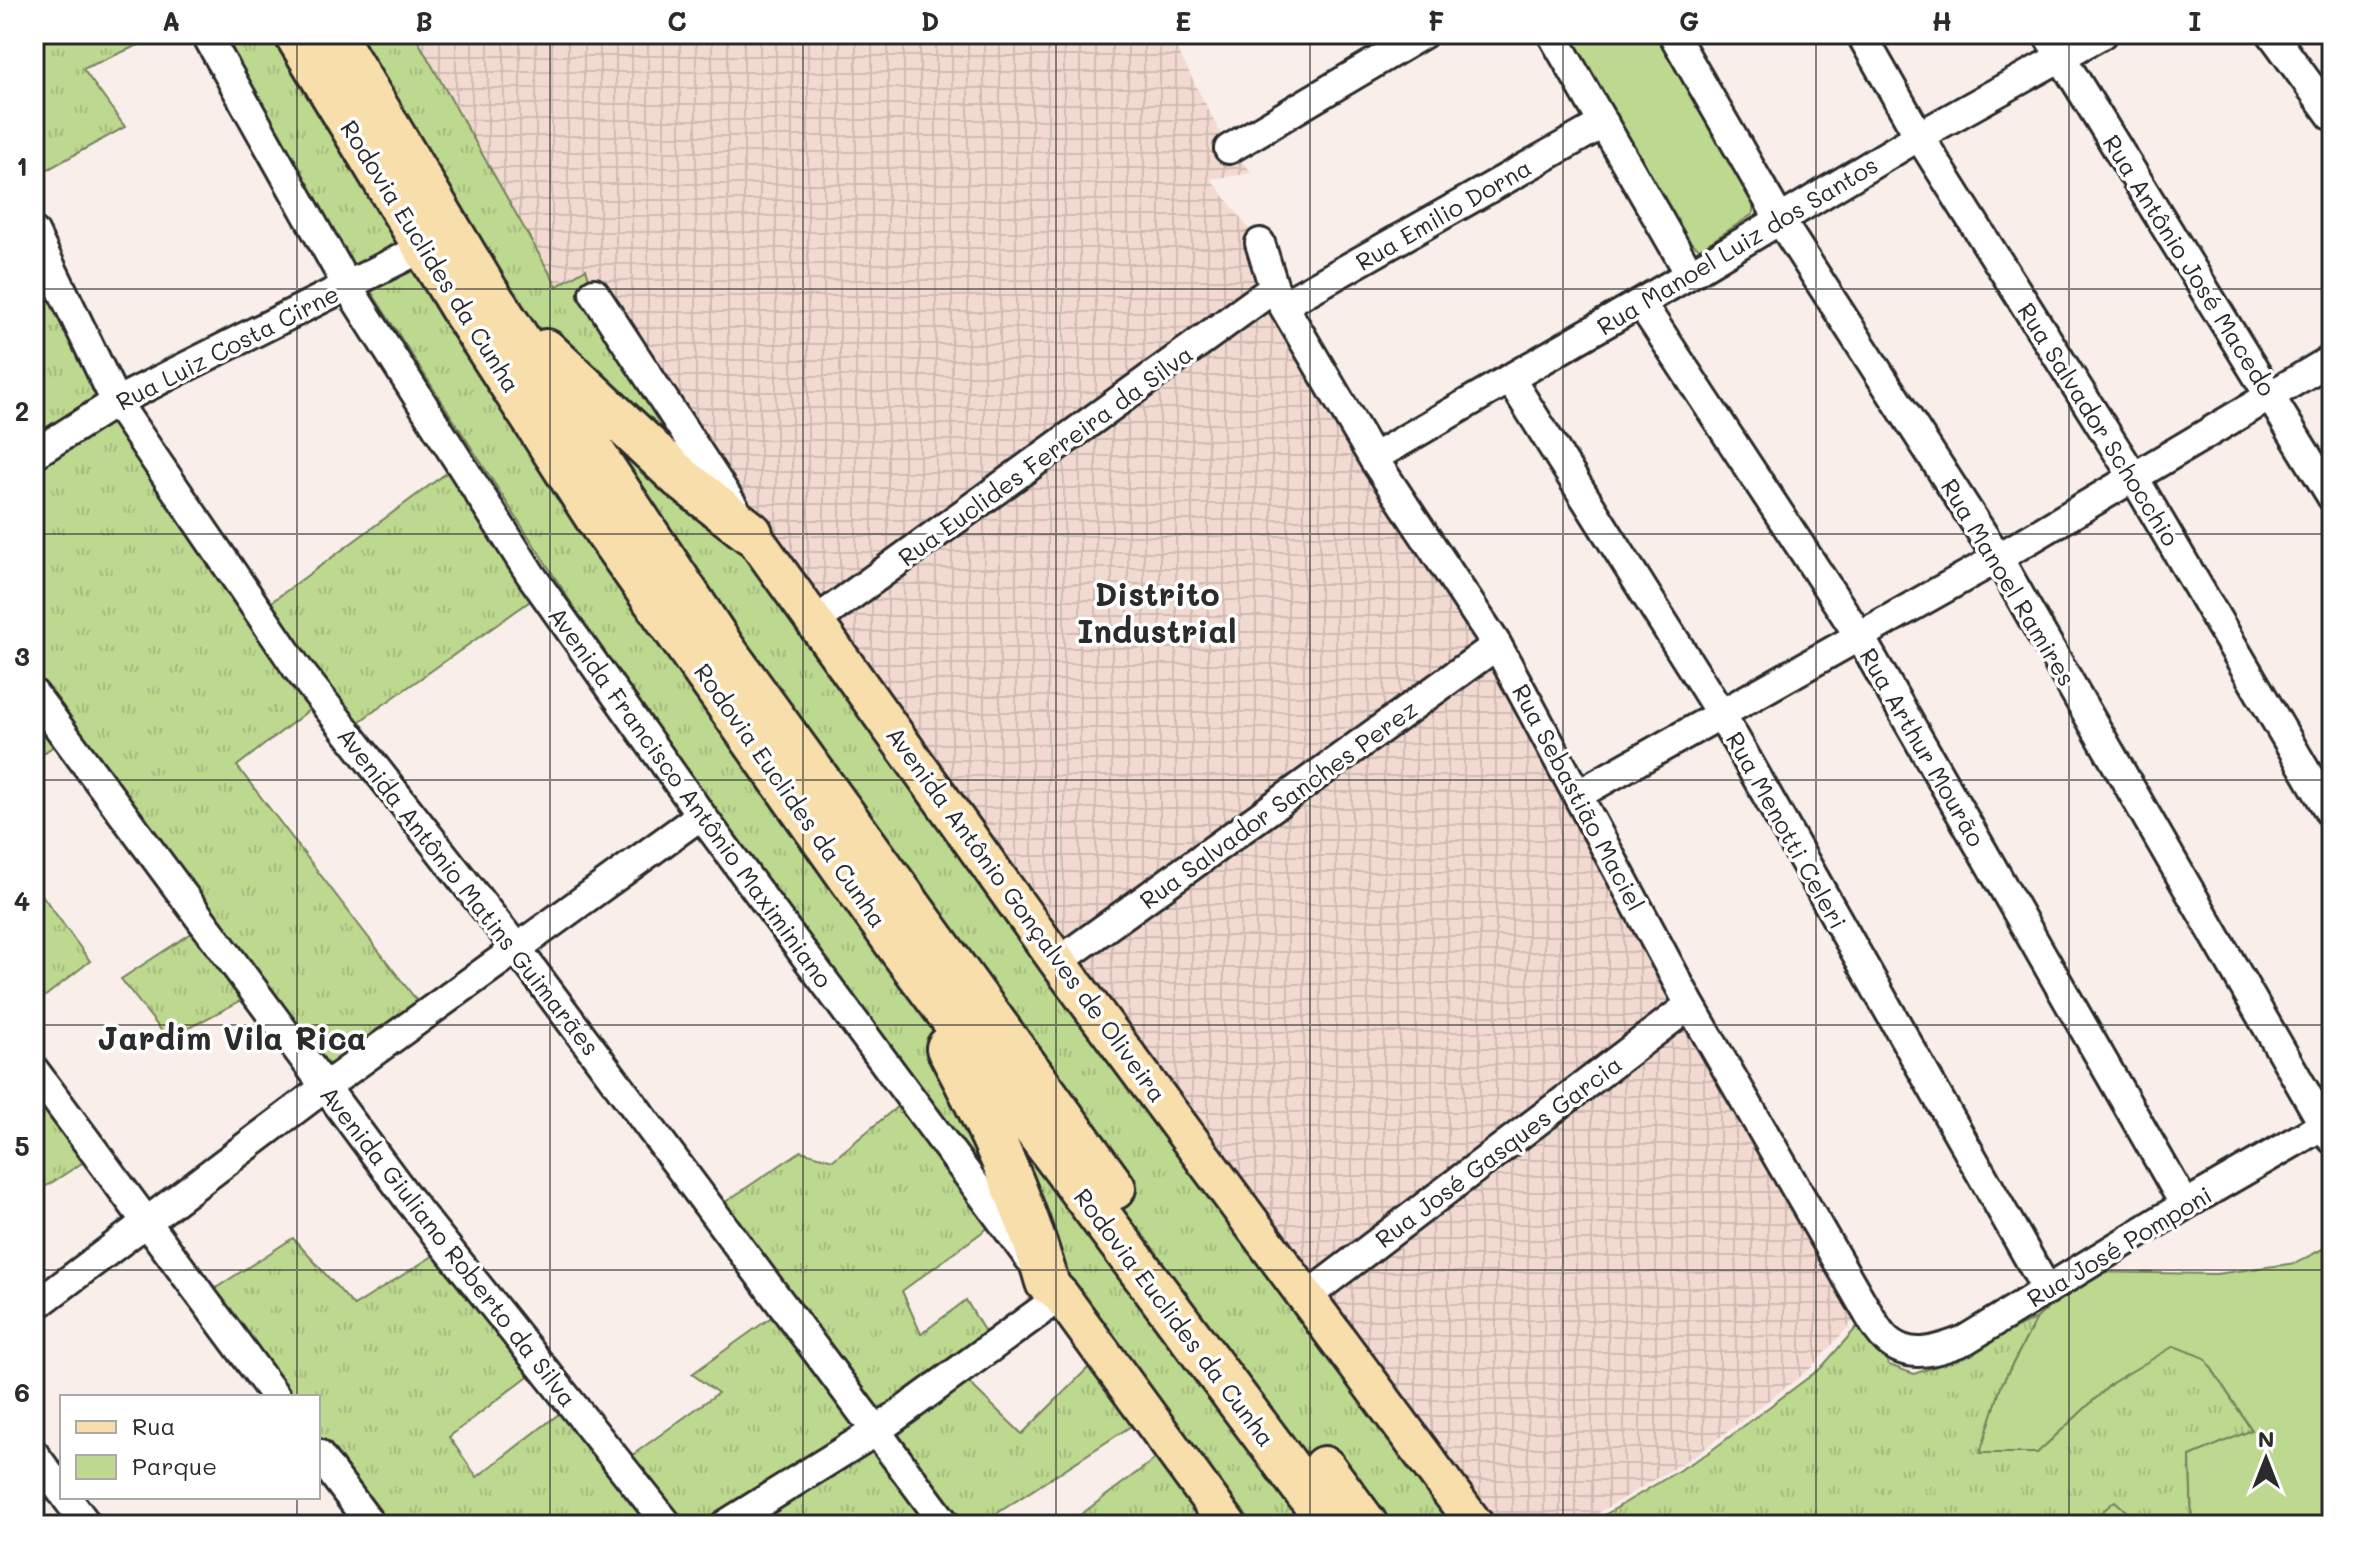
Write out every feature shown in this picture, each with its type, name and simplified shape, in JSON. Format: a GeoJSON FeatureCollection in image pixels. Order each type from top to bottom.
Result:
{"type":"FeatureCollection","features":[{"type":"Feature","properties":{"kind":"highway","name":"Rodovia Euclides da Cunha"},"geometry":{"type":"LineString","coordinates":[[296,34],[424,247],[602,526],[901,950],[1331,1525]]}},
{"type":"Feature","properties":{"kind":"highway","name":"Rodovia Euclides da Cunha"},"geometry":{"type":"LineString","coordinates":[[333,34],[487,292],[725,651],[1121,1197],[1366,1525]]}},
{"type":"Feature","properties":{"kind":"highway"},"geometry":{"type":"LineString","coordinates":[[487,292],[681,478],[751,533]]}},
{"type":"Feature","properties":{"kind":"highway"},"geometry":{"type":"LineString","coordinates":[[901,950],[924,1004],[974,1095],[1054,1289]]}},
{"type":"Feature","properties":{"kind":"main road","name":"Avenida Antônio Gonçalves de Oliveira"},"geometry":{"type":"LineString","coordinates":[[751,533],[1058,962],[1475,1525]]}},
{"type":"Feature","properties":{"kind":"main road","name":"Avenida Francisco Antônio Maximiniano"},"geometry":{"type":"LineString","coordinates":[[1054,1289],[1228,1525]]}},
{"type":"Feature","properties":{"kind":"street","name":"Avenida Francisco Antônio Maximiniano"},"geometry":{"type":"LineString","coordinates":[[206,34],[348,287],[531,575],[701,815],[1054,1289]]}},
{"type":"Feature","properties":{"kind":"street"},"geometry":{"type":"LineString","coordinates":[[1229,149],[1423,34]]}},
{"type":"Feature","properties":{"kind":"street"},"geometry":{"type":"LineString","coordinates":[[1552,34],[1690,274]]}},
{"type":"Feature","properties":{"kind":"street","name":"Rua Manoel Ramires"},"geometry":{"type":"LineString","coordinates":[[1673,34],[1780,220],[1998,558],[2329,1128]]}},
{"type":"Feature","properties":{"kind":"street","name":"Rua Salvador Schocchio"},"geometry":{"type":"LineString","coordinates":[[1861,34],[1919,136],[2133,476],[2332,814]]}},
{"type":"Feature","properties":{"kind":"street","name":"Rua Manoel Luiz dos Santos"},"geometry":{"type":"LineString","coordinates":[[1373,458],[1511,380],[1919,136],[2054,46],[2102,34]]}},
{"type":"Feature","properties":{"kind":"street"},"geometry":{"type":"LineString","coordinates":[[2272,34],[2332,116]]}},
{"type":"Feature","properties":{"kind":"street","name":"Rua Antônio José Macedo"},"geometry":{"type":"LineString","coordinates":[[2054,46],[2332,497]]}},
{"type":"Feature","properties":{"kind":"street","name":"Rua Emilio Dorna"},"geometry":{"type":"LineString","coordinates":[[1278,296],[1604,123]]}},
{"type":"Feature","properties":{"kind":"street","name":"Avenida Antônio Matins Guimarães"},"geometry":{"type":"LineString","coordinates":[[34,232],[116,402],[297,668],[517,949],[946,1525]]}},
{"type":"Feature","properties":{"kind":"street","name":"Rua Sebastião Maciel"},"geometry":{"type":"LineString","coordinates":[[1260,243],[1278,296],[1373,458],[1497,645],[1690,1005],[1865,1308],[1886,1339],[1901,1349]]}},
{"type":"Feature","properties":{"kind":"street","name":"Rua Luiz Costa Cirne"},"geometry":{"type":"LineString","coordinates":[[34,454],[116,402],[424,247]]}},
{"type":"Feature","properties":{"kind":"street","name":"Avenida Antônio Gonçalves de Oliveira"},"geometry":{"type":"LineString","coordinates":[[594,293],[751,533]]}},
{"type":"Feature","properties":{"kind":"street","name":"Rua Euclides Ferreira da Silva"},"geometry":{"type":"LineString","coordinates":[[816,621],[1278,296]]}},
{"type":"Feature","properties":{"kind":"street","name":"Rua Arthur Mourão"},"geometry":{"type":"LineString","coordinates":[[1641,303],[1860,637],[2185,1205]]}},
{"type":"Feature","properties":{"kind":"street"},"geometry":{"type":"LineString","coordinates":[[1579,794],[1998,558],[2332,359]]}},
{"type":"Feature","properties":{"kind":"street","name":"Rua Menotti Celeri"},"geometry":{"type":"LineString","coordinates":[[1511,380],[1721,714],[2047,1290]]}},
{"type":"Feature","properties":{"kind":"street","name":"Rua Salvador Sanches Perez"},"geometry":{"type":"LineString","coordinates":[[1058,962],[1497,645]]}},
{"type":"Feature","properties":{"kind":"street","name":"Avenida Giuliano Roberto da Silva"},"geometry":{"type":"LineString","coordinates":[[34,694],[419,1212],[668,1525]]}},
{"type":"Feature","properties":{"kind":"street"},"geometry":{"type":"LineString","coordinates":[[34,1307],[325,1087],[701,815]]}},
{"type":"Feature","properties":{"kind":"street","name":"Rua José Gasques Garcia"},"geometry":{"type":"LineString","coordinates":[[1306,1297],[1690,1005]]}},
{"type":"Feature","properties":{"kind":"street"},"geometry":{"type":"LineString","coordinates":[[34,1070],[275,1395]]}},
{"type":"Feature","properties":{"kind":"street","name":"Rua José Pomponi"},"geometry":{"type":"LineString","coordinates":[[1901,1349],[1938,1351],[1951,1345],[2185,1205],[2329,1128]]}},
{"type":"Feature","properties":{"kind":"street"},"geometry":{"type":"LineString","coordinates":[[725,1525],[876,1431],[1054,1289]]}},
{"type":"Feature","properties":{"kind":"street"},"geometry":{"type":"LineString","coordinates":[[34,1454],[60,1489]]}},
{"type":"Feature","properties":{"kind":"street"},"geometry":{"type":"LineString","coordinates":[[320,1457],[371,1525]]}},
{"type":"Feature","properties":{"kind":"street"},"geometry":{"type":"LineString","coordinates":[[68,1499],[87,1525]]}},
{"type":"Feature","properties":{"kind":"shaded area"},"geometry":{"type":"Polygon","coordinates":[[[414,34],[1169,34],[1229,149],[1253,173],[1211,179],[1260,243],[1865,1308],[1811,1368],[1699,1453],[1578,1525],[1475,1525],[594,293],[586,269],[557,287],[414,34]]]}},
{"type":"Feature","properties":{"kind":"green space"},"geometry":{"type":"Polygon","coordinates":[[[34,34],[164,34],[83,69],[125,127],[34,177],[34,34]]]}},
{"type":"Feature","properties":{"kind":"green space"},"geometry":{"type":"Polygon","coordinates":[[[224,34],[414,34],[557,286],[586,269],[594,293],[587,309],[815,646],[1248,1239],[1381,1430],[1455,1525],[1254,1525],[1034,1237],[1002,1201],[642,713],[363,279],[349,262],[224,34]]]}},
{"type":"Feature","properties":{"kind":"green space"},"geometry":{"type":"Polygon","coordinates":[[[1566,34],[1660,34],[1754,197],[1753,214],[1700,249],[1681,235],[1566,34]]]}},
{"type":"Feature","properties":{"kind":"green space"},"geometry":{"type":"Polygon","coordinates":[[[34,232],[116,402],[259,611],[460,463],[543,592],[346,731],[322,700],[237,766],[427,1014],[325,1087],[255,993],[168,1039],[121,979],[204,925],[65,738],[34,760],[34,232]]]}},
{"type":"Feature","properties":{"kind":"green space"},"geometry":{"type":"Polygon","coordinates":[[[34,884],[90,961],[34,1005],[34,884]]]}},
{"type":"Feature","properties":{"kind":"green space"},"geometry":{"type":"Polygon","coordinates":[[[34,1070],[96,1154],[34,1194],[34,1070]]]}},
{"type":"Feature","properties":{"kind":"green space"},"geometry":{"type":"Polygon","coordinates":[[[910,1096],[1000,1219],[902,1291],[921,1334],[966,1300],[993,1346],[958,1372],[1022,1434],[1103,1353],[1148,1415],[979,1525],[371,1525],[320,1457],[320,1395],[275,1395],[202,1297],[293,1238],[354,1306],[447,1247],[541,1366],[449,1437],[477,1477],[572,1404],[620,1464],[718,1393],[692,1374],[784,1308],[712,1211],[801,1151],[833,1160],[910,1096]]]}},
{"type":"Feature","properties":{"kind":"green space"},"geometry":{"type":"Polygon","coordinates":[[[2332,1244],[2332,1525],[2192,1525],[2190,1456],[2252,1430],[2205,1358],[2174,1346],[2112,1383],[2037,1453],[1980,1453],[2002,1384],[2037,1318],[2089,1272],[2216,1274],[2296,1263],[2332,1244]]]}},
{"type":"Feature","properties":{"kind":"green space"},"geometry":{"type":"Polygon","coordinates":[[[2037,1318],[2002,1384],[1981,1453],[2037,1453],[2112,1383],[2173,1345],[2205,1358],[2252,1431],[2190,1457],[2192,1525],[2141,1525],[2115,1502],[2086,1525],[1588,1525],[1708,1453],[1821,1368],[1863,1320],[1889,1365],[1914,1374],[1942,1364],[2037,1318]]]}},
{"type":"Feature","properties":{"kind":"green space"},"geometry":{"type":"Polygon","coordinates":[[[1171,1447],[1228,1525],[1067,1525],[1171,1447]]]}},
{"type":"Feature","properties":{"kind":"green space"},"geometry":{"type":"Polygon","coordinates":[[[2115,1501],[2141,1525],[2086,1525],[2115,1501]]]}},
{"type":"Feature","properties":{"kind":"district","name":"Distrito Industrial"},"geometry":{"type":"Point","coordinates":[1157,612]}},
{"type":"Feature","properties":{"kind":"district","name":"Jardim Vila Rica"},"geometry":{"type":"Point","coordinates":[232,1037]}}]}
